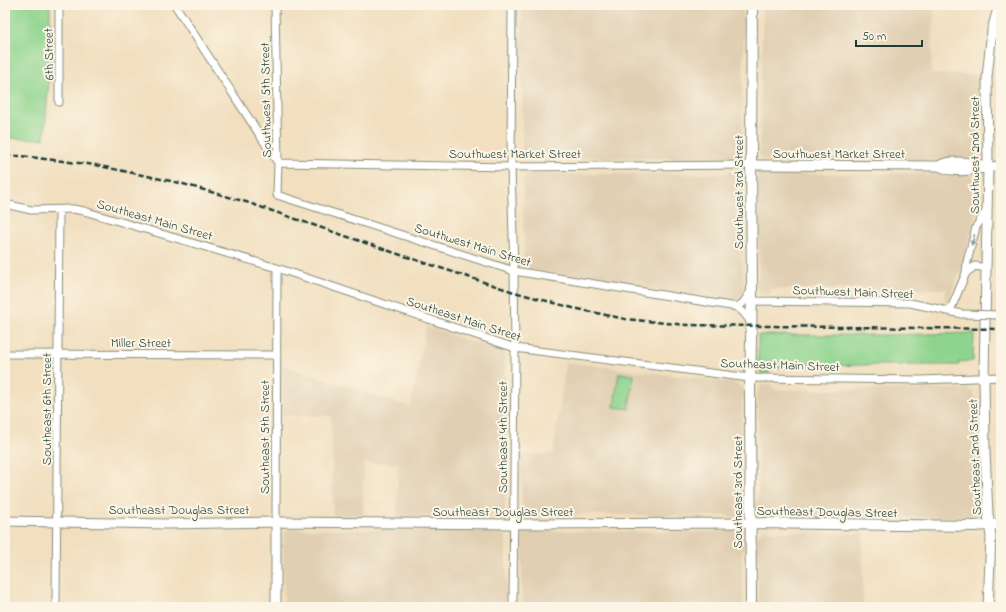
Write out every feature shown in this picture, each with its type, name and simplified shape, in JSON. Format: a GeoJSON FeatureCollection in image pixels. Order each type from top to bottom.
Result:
{"type":"FeatureCollection","features":[{"type":"Feature","properties":{"kind":"main road","name":"Southwest 3rd Street"},"geometry":{"type":"LineString","coordinates":[[750,378],[752,301],[752,5]]}},
{"type":"Feature","properties":{"kind":"main road","name":"Southeast 3rd Street"},"geometry":{"type":"LineString","coordinates":[[750,378],[751,607]]}},
{"type":"Feature","properties":{"kind":"main road","name":"Southeast Douglas Street"},"geometry":{"type":"LineString","coordinates":[[750,523],[974,526],[1001,524]]}},
{"type":"Feature","properties":{"kind":"street","name":"6th Street"},"geometry":{"type":"LineString","coordinates":[[59,5],[59,102]]}},
{"type":"Feature","properties":{"kind":"street"},"geometry":{"type":"LineString","coordinates":[[175,5],[278,163]]}},
{"type":"Feature","properties":{"kind":"street","name":"Southwest 5th Street"},"geometry":{"type":"LineString","coordinates":[[275,5],[278,163],[277,195]]}},
{"type":"Feature","properties":{"kind":"street","name":"Southeast 4th Street"},"geometry":{"type":"LineString","coordinates":[[512,5],[511,167],[514,271],[513,607]]}},
{"type":"Feature","properties":{"kind":"street","name":"Southwest 2nd Street"},"geometry":{"type":"LineString","coordinates":[[985,306],[987,77],[992,30],[999,5]]}},
{"type":"Feature","properties":{"kind":"street","name":"Southwest Market Street"},"geometry":{"type":"LineString","coordinates":[[278,163],[511,167],[751,165],[940,166],[948,170],[971,170],[1001,166]]}},
{"type":"Feature","properties":{"kind":"street","name":"Southwest Main Street"},"geometry":{"type":"LineString","coordinates":[[277,195],[514,271],[738,307]]}},
{"type":"Feature","properties":{"kind":"street","name":"Southeast Main Street"},"geometry":{"type":"LineString","coordinates":[[5,204],[31,210],[73,209],[84,211],[277,268],[514,348],[750,378],[921,380],[1001,377]]}},
{"type":"Feature","properties":{"kind":"street","name":"Southeast 6th Street"},"geometry":{"type":"LineString","coordinates":[[56,607],[58,521],[59,210]]}},
{"type":"Feature","properties":{"kind":"street"},"geometry":{"type":"LineString","coordinates":[[950,311],[966,273],[967,262],[976,227],[987,210]]}},
{"type":"Feature","properties":{"kind":"street"},"geometry":{"type":"LineString","coordinates":[[966,273],[975,266],[986,268]]}},
{"type":"Feature","properties":{"kind":"street","name":"Southeast 5th Street"},"geometry":{"type":"LineString","coordinates":[[276,607],[277,268]]}},
{"type":"Feature","properties":{"kind":"street"},"geometry":{"type":"LineString","coordinates":[[751,322],[738,307],[743,303],[752,290]]}},
{"type":"Feature","properties":{"kind":"street","name":"Southwest Main Street"},"geometry":{"type":"LineString","coordinates":[[752,301],[910,303],[962,314],[1001,315]]}},
{"type":"Feature","properties":{"kind":"street","name":"Southeast 2nd Street"},"geometry":{"type":"LineString","coordinates":[[985,306],[985,452],[988,514],[991,536],[988,607]]}},
{"type":"Feature","properties":{"kind":"street","name":"Miller Street"},"geometry":{"type":"LineString","coordinates":[[5,354],[277,355]]}},
{"type":"Feature","properties":{"kind":"street","name":"Southeast Douglas Street"},"geometry":{"type":"LineString","coordinates":[[5,521],[167,524],[276,522],[513,524],[750,523]]}},
{"type":"Feature","properties":{"kind":"shaded area"},"geometry":{"type":"Polygon","coordinates":[[[522,5],[744,5],[742,157],[738,160],[730,161],[728,158],[529,158],[525,156],[522,152],[522,5]]]}},
{"type":"Feature","properties":{"kind":"shaded area"},"geometry":{"type":"Polygon","coordinates":[[[763,5],[934,5],[931,74],[980,75],[978,149],[975,158],[884,162],[766,161],[762,159],[759,155],[763,5]]]}},
{"type":"Feature","properties":{"kind":"shaded area"},"geometry":{"type":"Polygon","coordinates":[[[730,171],[739,173],[744,179],[745,185],[742,190],[743,285],[746,287],[741,301],[729,302],[530,270],[524,266],[523,180],[527,174],[727,174],[730,171]]]}},
{"type":"Feature","properties":{"kind":"shaded area"},"geometry":{"type":"Polygon","coordinates":[[[771,172],[774,174],[967,173],[973,176],[977,183],[975,217],[965,258],[948,301],[946,302],[945,300],[946,289],[772,289],[768,296],[759,293],[756,287],[756,281],[759,277],[758,189],[756,183],[758,177],[762,173],[771,172]]]}},
{"type":"Feature","properties":{"kind":"shaded area"},"geometry":{"type":"Polygon","coordinates":[[[426,326],[502,352],[505,355],[505,510],[503,514],[496,517],[397,516],[398,463],[364,463],[363,516],[333,516],[331,416],[282,415],[281,365],[411,407],[426,326]]]}},
{"type":"Feature","properties":{"kind":"shaded area"},"geometry":{"type":"Polygon","coordinates":[[[566,362],[735,383],[742,388],[744,398],[742,400],[742,500],[745,503],[740,515],[731,518],[728,516],[523,513],[521,455],[553,454],[566,362]]]}},
{"type":"Feature","properties":{"kind":"shaded area"},"geometry":{"type":"Polygon","coordinates":[[[771,384],[775,390],[967,389],[972,391],[976,400],[978,468],[975,483],[973,514],[967,517],[762,517],[759,514],[755,504],[758,500],[758,402],[756,398],[758,390],[762,385],[771,384]]]}},
{"type":"Feature","properties":{"kind":"shaded area"},"geometry":{"type":"Polygon","coordinates":[[[289,529],[501,531],[506,537],[506,607],[284,607],[283,537],[284,533],[289,529]]]}},
{"type":"Feature","properties":{"kind":"shaded area"},"geometry":{"type":"Polygon","coordinates":[[[730,529],[739,531],[744,538],[745,549],[742,551],[743,607],[522,607],[523,532],[728,532],[730,529]]]}},
{"type":"Feature","properties":{"kind":"shaded area"},"geometry":{"type":"Polygon","coordinates":[[[766,529],[772,532],[863,533],[863,607],[758,607],[758,553],[755,550],[756,540],[759,533],[766,529]]]}},
{"type":"Feature","properties":{"kind":"green space"},"geometry":{"type":"Polygon","coordinates":[[[5,5],[50,5],[50,68],[44,139],[5,138],[5,5]]]}},
{"type":"Feature","properties":{"kind":"green space"},"geometry":{"type":"Polygon","coordinates":[[[974,333],[973,361],[959,362],[959,365],[860,365],[772,368],[768,374],[762,373],[758,368],[758,335],[974,333]]]}},
{"type":"Feature","properties":{"kind":"green space"},"geometry":{"type":"Polygon","coordinates":[[[619,373],[634,375],[629,409],[614,407],[619,373]]]}},
{"type":"Feature","properties":{"kind":"railway"},"geometry":{"type":"LineString","coordinates":[[5,156],[21,156],[95,165],[180,183],[246,202],[514,292],[573,308],[625,319],[687,325],[1001,329]]}}]}
